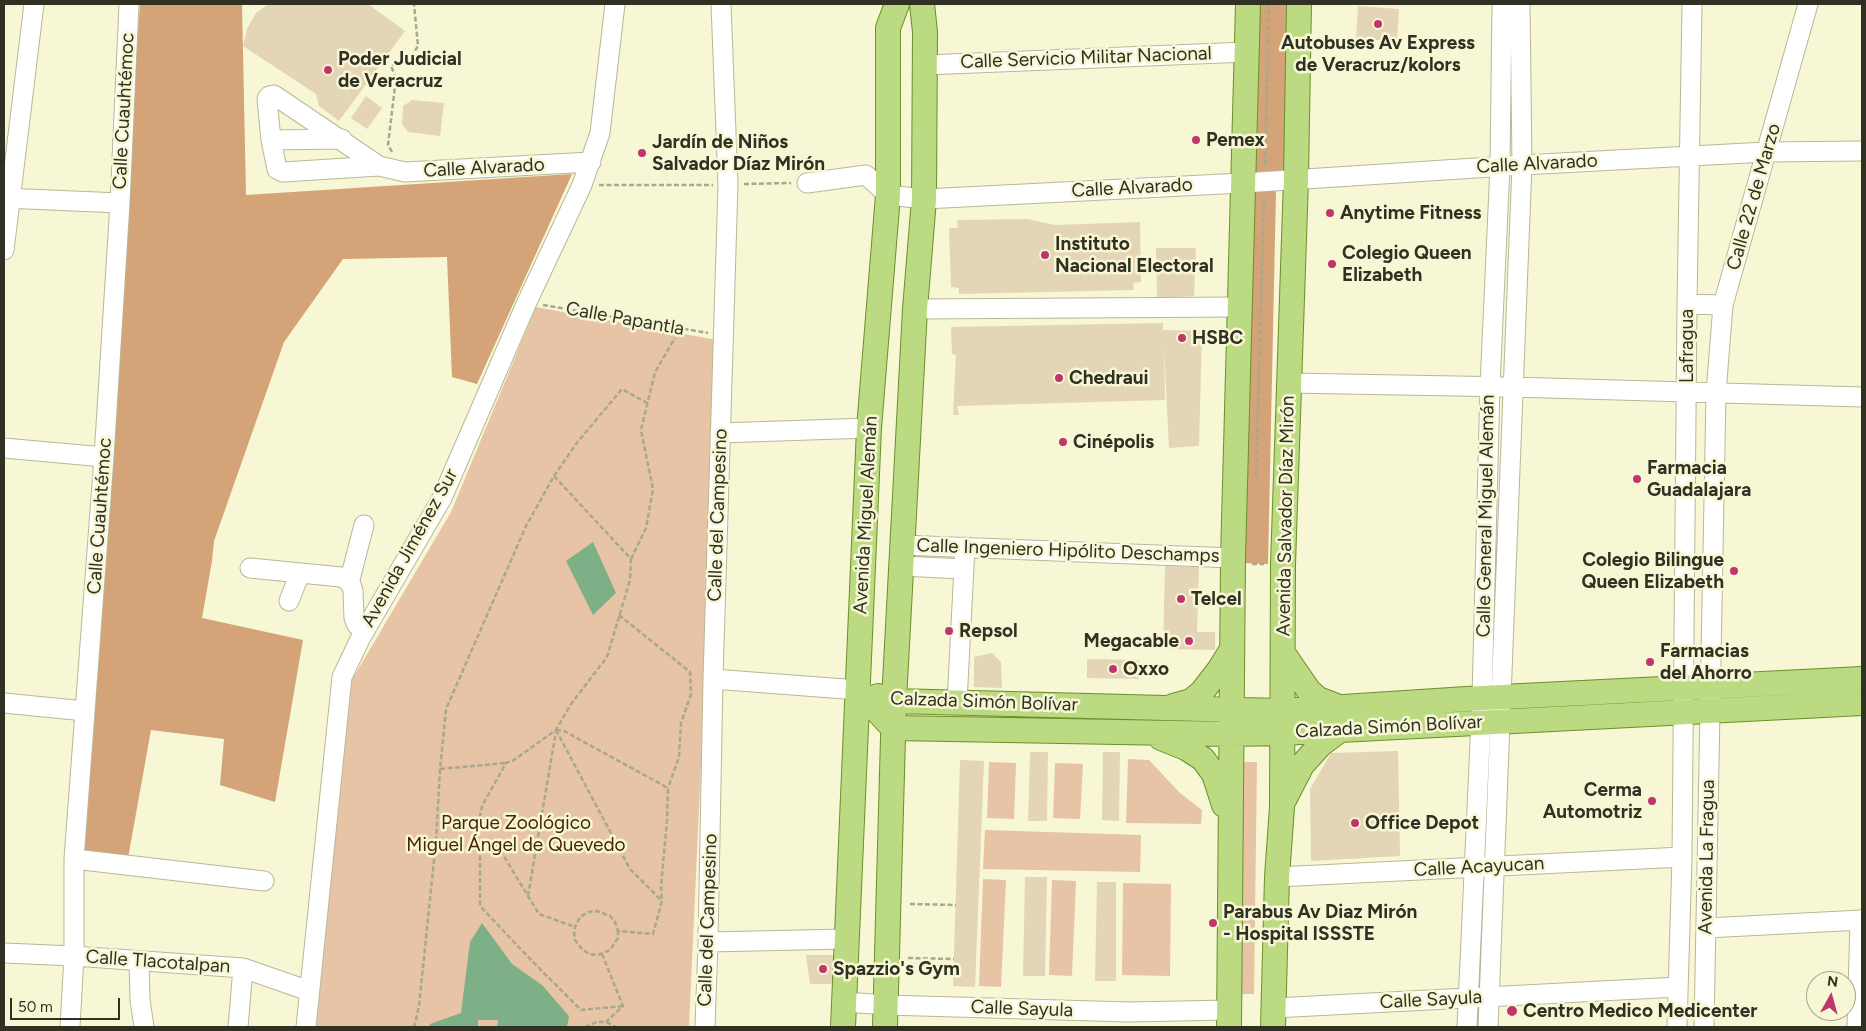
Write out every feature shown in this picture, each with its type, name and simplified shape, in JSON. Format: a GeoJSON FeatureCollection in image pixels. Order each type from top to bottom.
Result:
{"type":"FeatureCollection","features":[{"type":"Feature","properties":{"kind":"main road"},"geometry":{"type":"LineString","coordinates":[[885,4],[888,28]]}},
{"type":"Feature","properties":{"kind":"main road","name":"Avenida Miguel Alemán"},"geometry":{"type":"LineString","coordinates":[[843,1027],[869,428],[888,195],[888,28],[897,4]]}},
{"type":"Feature","properties":{"kind":"main road","name":"Avenida Miguel Alemán"},"geometry":{"type":"LineString","coordinates":[[885,1016],[894,701],[915,309],[924,199],[925,32],[922,4]]}},
{"type":"Feature","properties":{"kind":"main road"},"geometry":{"type":"LineString","coordinates":[[925,32],[939,4]]}},
{"type":"Feature","properties":{"kind":"main road"},"geometry":{"type":"LineString","coordinates":[[1230,1019],[1231,710],[1232,649],[1240,561],[1241,307],[1254,182],[1247,52],[1248,4]]}},
{"type":"Feature","properties":{"kind":"main road","name":"Avenida Salvador Díaz Mirón"},"geometry":{"type":"LineString","coordinates":[[1273,1018],[1277,877],[1282,807],[1283,565],[1296,179],[1299,4]]}},
{"type":"Feature","properties":{"kind":"main road"},"geometry":{"type":"LineString","coordinates":[[1164,708],[1192,702],[1219,670],[1232,649]]}},
{"type":"Feature","properties":{"kind":"main road"},"geometry":{"type":"LineString","coordinates":[[1282,807],[1302,765],[1340,719],[1309,691],[1283,652]]}},
{"type":"Feature","properties":{"kind":"main road","name":"Calzada Simón Bolívar"},"geometry":{"type":"LineString","coordinates":[[1340,719],[1491,698],[1862,679]]}},
{"type":"Feature","properties":{"kind":"main road","name":"Calzada Simón Bolívar"},"geometry":{"type":"LineString","coordinates":[[858,690],[894,701],[1231,710],[1282,722]]}},
{"type":"Feature","properties":{"kind":"main road","name":"Calzada Simón Bolívar"},"geometry":{"type":"LineString","coordinates":[[858,690],[893,728],[1231,734],[1282,722],[1340,719],[1490,722],[1862,704]]}},
{"type":"Feature","properties":{"kind":"main road"},"geometry":{"type":"LineString","coordinates":[[1140,732],[1167,739],[1203,759],[1214,774],[1231,826]]}},
{"type":"Feature","properties":{"kind":"street"},"geometry":{"type":"LineString","coordinates":[[4,250],[7,198],[34,4]]}},
{"type":"Feature","properties":{"kind":"street","name":"Calle Cuauhtémoc"},"geometry":{"type":"LineString","coordinates":[[70,1027],[74,956],[74,858],[104,456],[120,203],[129,4]]}},
{"type":"Feature","properties":{"kind":"street","name":"Avenida Jiménez Sur"},"geometry":{"type":"LineString","coordinates":[[306,1027],[342,677],[364,632],[442,498],[527,302],[582,185],[600,134],[615,4]]}},
{"type":"Feature","properties":{"kind":"street","name":"Calle del Campesino"},"geometry":{"type":"LineString","coordinates":[[705,1027],[728,184],[721,4]]}},
{"type":"Feature","properties":{"kind":"street","name":"Calle General Miguel Alemán"},"geometry":{"type":"LineString","coordinates":[[1491,698],[1490,386],[1500,166],[1502,4]]}},
{"type":"Feature","properties":{"kind":"street","name":"Calle General Miguel Alemán"},"geometry":{"type":"LineString","coordinates":[[1488,1027],[1494,866],[1490,722],[1512,387],[1522,165],[1520,4]]}},
{"type":"Feature","properties":{"kind":"street","name":"Lafragua"},"geometry":{"type":"LineString","coordinates":[[1684,688],[1692,4]]}},
{"type":"Feature","properties":{"kind":"street","name":"Calle 22 de Marzo"},"geometry":{"type":"LineString","coordinates":[[1716,394],[1723,305],[1808,4]]}},
{"type":"Feature","properties":{"kind":"street","name":"Calle Servicio Militar Nacional"},"geometry":{"type":"LineString","coordinates":[[925,65],[1247,52]]}},
{"type":"Feature","properties":{"kind":"street","name":"Calle Alvarado"},"geometry":{"type":"LineString","coordinates":[[379,166],[342,139],[274,95],[269,96],[267,99],[271,140],[277,169],[283,172],[379,166],[405,172],[591,162]]}},
{"type":"Feature","properties":{"kind":"street"},"geometry":{"type":"LineString","coordinates":[[271,140],[342,139]]}},
{"type":"Feature","properties":{"kind":"street","name":"Calle Alvarado"},"geometry":{"type":"LineString","coordinates":[[888,195],[924,199],[1766,152],[1862,151]]}},
{"type":"Feature","properties":{"kind":"street"},"geometry":{"type":"LineString","coordinates":[[807,183],[866,175],[888,195]]}},
{"type":"Feature","properties":{"kind":"street"},"geometry":{"type":"LineString","coordinates":[[7,198],[120,203]]}},
{"type":"Feature","properties":{"kind":"street"},"geometry":{"type":"LineString","coordinates":[[1687,304],[1723,305]]}},
{"type":"Feature","properties":{"kind":"street"},"geometry":{"type":"LineString","coordinates":[[915,309],[1241,307]]}},
{"type":"Feature","properties":{"kind":"street"},"geometry":{"type":"LineString","coordinates":[[1289,383],[1490,386],[1862,397]]}},
{"type":"Feature","properties":{"kind":"street","name":"Lafragua"},"geometry":{"type":"LineString","coordinates":[[1710,687],[1716,394]]}},
{"type":"Feature","properties":{"kind":"street"},"geometry":{"type":"LineString","coordinates":[[720,433],[869,428]]}},
{"type":"Feature","properties":{"kind":"street"},"geometry":{"type":"LineString","coordinates":[[4,448],[104,456]]}},
{"type":"Feature","properties":{"kind":"street"},"geometry":{"type":"LineString","coordinates":[[349,582],[364,525]]}},
{"type":"Feature","properties":{"kind":"street"},"geometry":{"type":"LineString","coordinates":[[957,703],[965,547]]}},
{"type":"Feature","properties":{"kind":"street","name":"Calle Ingeniero Hipólito Deschamps"},"geometry":{"type":"LineString","coordinates":[[902,556],[965,547],[1240,561]]}},
{"type":"Feature","properties":{"kind":"street"},"geometry":{"type":"LineString","coordinates":[[902,556],[964,569]]}},
{"type":"Feature","properties":{"kind":"street"},"geometry":{"type":"LineString","coordinates":[[250,568],[341,577],[349,582],[353,591],[354,618],[357,625],[364,632]]}},
{"type":"Feature","properties":{"kind":"street"},"geometry":{"type":"LineString","coordinates":[[289,601],[300,574]]}},
{"type":"Feature","properties":{"kind":"street"},"geometry":{"type":"LineString","coordinates":[[713,679],[858,690]]}},
{"type":"Feature","properties":{"kind":"street","name":"Avenida La Fragua"},"geometry":{"type":"LineString","coordinates":[[1704,1027],[1710,687]]}},
{"type":"Feature","properties":{"kind":"street","name":"Avenida La Fragua"},"geometry":{"type":"LineString","coordinates":[[1677,1027],[1684,688]]}},
{"type":"Feature","properties":{"kind":"street"},"geometry":{"type":"LineString","coordinates":[[4,703],[85,711]]}},
{"type":"Feature","properties":{"kind":"street","name":"Calle General Miguel Alemán"},"geometry":{"type":"LineString","coordinates":[[1466,1027],[1473,867],[1490,722]]}},
{"type":"Feature","properties":{"kind":"street","name":"Calle Acayucan"},"geometry":{"type":"LineString","coordinates":[[1277,877],[1682,857]]}},
{"type":"Feature","properties":{"kind":"street"},"geometry":{"type":"LineString","coordinates":[[74,858],[264,881]]}},
{"type":"Feature","properties":{"kind":"street"},"geometry":{"type":"LineString","coordinates":[[1706,928],[1861,920],[1857,1027]]}},
{"type":"Feature","properties":{"kind":"street"},"geometry":{"type":"LineString","coordinates":[[708,942],[846,939]]}},
{"type":"Feature","properties":{"kind":"street","name":"Calle Tlacotalpan"},"geometry":{"type":"LineString","coordinates":[[4,953],[243,968],[309,991]]}},
{"type":"Feature","properties":{"kind":"street"},"geometry":{"type":"LineString","coordinates":[[139,961],[140,1000],[144,1027]]}},
{"type":"Feature","properties":{"kind":"street"},"geometry":{"type":"LineString","coordinates":[[238,1027],[243,968]]}},
{"type":"Feature","properties":{"kind":"street","name":"Calle Sayula"},"geometry":{"type":"LineString","coordinates":[[1273,1018],[1468,998],[1678,987]]}},
{"type":"Feature","properties":{"kind":"street","name":"Calle Sayula"},"geometry":{"type":"LineString","coordinates":[[845,1002],[885,1016],[1128,1012],[1230,1019]]}},
{"type":"Feature","properties":{"kind":"path"},"geometry":{"type":"LineString","coordinates":[[405,172],[388,145],[396,78],[391,66],[399,60],[404,62],[411,57],[418,46],[414,4]]}},
{"type":"Feature","properties":{"kind":"path"},"geometry":{"type":"LineString","coordinates":[[1256,485],[1254,182],[1270,4]]}},
{"type":"Feature","properties":{"kind":"path"},"geometry":{"type":"LineString","coordinates":[[582,185],[807,183]]}},
{"type":"Feature","properties":{"kind":"path","name":"Calle Papantla"},"geometry":{"type":"LineString","coordinates":[[527,302],[723,336]]}},
{"type":"Feature","properties":{"kind":"path"},"geometry":{"type":"LineString","coordinates":[[528,896],[556,730],[571,704],[606,657],[630,580],[631,559],[646,528],[653,489],[640,430],[655,372],[675,338]]}},
{"type":"Feature","properties":{"kind":"path"},"geometry":{"type":"LineString","coordinates":[[413,1027],[419,1006],[436,841],[446,709],[526,526],[554,476],[576,444],[622,389],[647,403]]}},
{"type":"Feature","properties":{"kind":"path"},"geometry":{"type":"LineString","coordinates":[[554,476],[631,559]]}},
{"type":"Feature","properties":{"kind":"path"},"geometry":{"type":"LineString","coordinates":[[1240,561],[1268,564]]}},
{"type":"Feature","properties":{"kind":"path"},"geometry":{"type":"LineString","coordinates":[[618,931],[653,934],[662,901],[661,887],[668,788],[680,757],[681,723],[691,694],[690,672],[619,615]]}},
{"type":"Feature","properties":{"kind":"path"},"geometry":{"type":"LineString","coordinates":[[440,769],[506,763],[514,760],[556,730],[564,731],[668,788]]}},
{"type":"Feature","properties":{"kind":"path"},"geometry":{"type":"LineString","coordinates":[[556,730],[630,869],[662,901]]}},
{"type":"Feature","properties":{"kind":"path"},"geometry":{"type":"LineString","coordinates":[[506,763],[482,806],[476,837],[480,848],[480,906],[532,962],[581,1010],[623,1006]]}},
{"type":"Feature","properties":{"kind":"path"},"geometry":{"type":"LineString","coordinates":[[480,848],[497,845],[539,914],[575,927]]}},
{"type":"Feature","properties":{"kind":"path"},"geometry":{"type":"LineString","coordinates":[[910,904],[956,905]]}},
{"type":"Feature","properties":{"kind":"path"},"geometry":{"type":"LineString","coordinates":[[597,911],[607,914],[613,918],[618,931],[615,944],[610,950],[602,954],[593,954],[582,949],[575,940],[575,927],[582,916],[588,912],[597,911]]}},
{"type":"Feature","properties":{"kind":"path"},"geometry":{"type":"LineString","coordinates":[[602,954],[623,1006]]}},
{"type":"Feature","properties":{"kind":"path"},"geometry":{"type":"LineString","coordinates":[[908,958],[954,959]]}},
{"type":"Feature","properties":{"kind":"path"},"geometry":{"type":"LineString","coordinates":[[606,1022],[623,1006]]}},
{"type":"Feature","properties":{"kind":"path"},"geometry":{"type":"LineString","coordinates":[[585,1027],[597,1022],[606,1022],[616,1027]]}},
{"type":"Feature","properties":{"kind":"green space","name":"Parque Zoológico Miguel Ángel de Quevedo"},"geometry":{"type":"Polygon","coordinates":[[[536,307],[717,340],[710,568],[689,1027],[315,1027],[350,683],[451,512],[536,307]]]}},
{"type":"Feature","properties":{"kind":"green space"},"geometry":{"type":"Polygon","coordinates":[[[1128,759],[1149,760],[1180,793],[1202,810],[1201,824],[1126,823],[1128,759]]]}},
{"type":"Feature","properties":{"kind":"green space"},"geometry":{"type":"Polygon","coordinates":[[[989,762],[1016,763],[1014,819],[987,818],[989,762]]]}},
{"type":"Feature","properties":{"kind":"green space"},"geometry":{"type":"Polygon","coordinates":[[[1242,762],[1257,762],[1254,994],[1236,994],[1242,762]]]}},
{"type":"Feature","properties":{"kind":"green space"},"geometry":{"type":"Polygon","coordinates":[[[1055,763],[1083,764],[1080,819],[1053,818],[1055,763]]]}},
{"type":"Feature","properties":{"kind":"green space"},"geometry":{"type":"Polygon","coordinates":[[[985,830],[1141,835],[1140,872],[983,869],[985,830]]]}},
{"type":"Feature","properties":{"kind":"green space"},"geometry":{"type":"Polygon","coordinates":[[[983,879],[1006,880],[1001,987],[979,986],[983,879]]]}},
{"type":"Feature","properties":{"kind":"green space"},"geometry":{"type":"Polygon","coordinates":[[[1052,880],[1076,881],[1072,976],[1049,975],[1052,880]]]}},
{"type":"Feature","properties":{"kind":"green space"},"geometry":{"type":"Polygon","coordinates":[[[1123,883],[1171,884],[1170,976],[1122,975],[1123,883]]]}},
{"type":"Feature","properties":{"kind":"shaded area"},"geometry":{"type":"Polygon","coordinates":[[[140,4],[242,4],[246,195],[572,174],[477,384],[452,377],[447,257],[343,259],[284,342],[214,541],[202,618],[303,640],[275,802],[220,785],[224,739],[151,730],[128,858],[84,854],[140,4]]]}},
{"type":"Feature","properties":{"kind":"shaded area"},"geometry":{"type":"Polygon","coordinates":[[[1252,4],[1289,4],[1284,166],[1276,191],[1268,564],[1241,563],[1252,4]]]}},
{"type":"Feature","properties":{"kind":"shaded area"},"geometry":{"type":"Polygon","coordinates":[[[593,542],[616,593],[593,615],[566,561],[593,542]]]}},
{"type":"Feature","properties":{"kind":"shaded area"},"geometry":{"type":"Polygon","coordinates":[[[482,923],[512,964],[542,985],[569,1016],[567,1027],[497,1027],[498,1020],[478,1020],[478,1027],[429,1027],[430,1024],[461,1013],[470,942],[482,923]]]}},
{"type":"Feature","properties":{"kind":"building","name":"Poder Judicial de Veracruz"},"geometry":{"type":"Polygon","coordinates":[[[268,4],[368,4],[405,31],[339,121],[319,106],[316,94],[243,46],[247,29],[256,13],[268,4]]]}},
{"type":"Feature","properties":{"kind":"building","name":"Autobuses Av Express de Veracruz/kolors"},"geometry":{"type":"Polygon","coordinates":[[[1358,6],[1399,9],[1397,41],[1356,39],[1358,6]]]}},
{"type":"Feature","properties":{"kind":"building"},"geometry":{"type":"Polygon","coordinates":[[[366,96],[382,108],[367,129],[351,118],[366,96]]]}},
{"type":"Feature","properties":{"kind":"building"},"geometry":{"type":"Polygon","coordinates":[[[412,100],[444,103],[440,136],[408,132],[402,124],[403,106],[412,100]]]}},
{"type":"Feature","properties":{"kind":"building","name":"Instituto Nacional Electoral"},"geometry":{"type":"Polygon","coordinates":[[[1028,219],[1055,225],[1140,222],[1141,282],[1133,283],[1134,290],[959,294],[959,288],[951,287],[949,228],[958,228],[957,220],[1028,219]]]}},
{"type":"Feature","properties":{"kind":"building"},"geometry":{"type":"Polygon","coordinates":[[[1156,248],[1196,248],[1194,296],[1157,298],[1156,248]]]}},
{"type":"Feature","properties":{"kind":"building","name":"Chedraui"},"geometry":{"type":"Polygon","coordinates":[[[1163,323],[1163,330],[1202,331],[1199,446],[1169,448],[1164,348],[1165,400],[957,406],[959,415],[953,415],[956,355],[952,354],[951,327],[1163,323]]]}},
{"type":"Feature","properties":{"kind":"building","name":"Telcel"},"geometry":{"type":"Polygon","coordinates":[[[1165,566],[1199,567],[1197,632],[1215,632],[1215,650],[1163,649],[1165,566]]]}},
{"type":"Feature","properties":{"kind":"building"},"geometry":{"type":"Polygon","coordinates":[[[992,653],[1001,662],[1002,688],[974,687],[974,657],[992,653]]]}},
{"type":"Feature","properties":{"kind":"building","name":"Oxxo"},"geometry":{"type":"Polygon","coordinates":[[[1087,659],[1139,660],[1139,679],[1087,678],[1087,659]]]}},
{"type":"Feature","properties":{"kind":"building","name":"Office Depot"},"geometry":{"type":"Polygon","coordinates":[[[1398,751],[1400,856],[1311,861],[1310,789],[1331,753],[1398,751]]]}},
{"type":"Feature","properties":{"kind":"building"},"geometry":{"type":"Polygon","coordinates":[[[1030,752],[1048,752],[1047,821],[1028,821],[1030,752]]]}},
{"type":"Feature","properties":{"kind":"building"},"geometry":{"type":"Polygon","coordinates":[[[1103,752],[1120,752],[1119,821],[1102,820],[1103,752]]]}},
{"type":"Feature","properties":{"kind":"building"},"geometry":{"type":"Polygon","coordinates":[[[960,760],[984,761],[975,987],[953,986],[960,760]]]}},
{"type":"Feature","properties":{"kind":"building"},"geometry":{"type":"Polygon","coordinates":[[[1025,877],[1047,877],[1045,976],[1023,976],[1025,877]]]}},
{"type":"Feature","properties":{"kind":"building"},"geometry":{"type":"Polygon","coordinates":[[[1097,882],[1116,882],[1116,981],[1095,981],[1097,882]]]}},
{"type":"Feature","properties":{"kind":"building","name":"Spazzio's Gym"},"geometry":{"type":"Polygon","coordinates":[[[806,955],[838,955],[839,984],[810,984],[806,955]]]}},
{"type":"Feature","properties":{"kind":"place","name":"Autobuses Av Express de Veracruz/kolors"},"geometry":{"type":"Point","coordinates":[1378,24]}},
{"type":"Feature","properties":{"kind":"place","name":"Poder Judicial de Veracruz"},"geometry":{"type":"Point","coordinates":[328,70]}},
{"type":"Feature","properties":{"kind":"place","name":"Pemex"},"geometry":{"type":"Point","coordinates":[1196,140]}},
{"type":"Feature","properties":{"kind":"place","name":"Jardín de Niños Salvador Díaz Mirón"},"geometry":{"type":"Point","coordinates":[642,153]}},
{"type":"Feature","properties":{"kind":"place","name":"Anytime Fitness"},"geometry":{"type":"Point","coordinates":[1330,213]}},
{"type":"Feature","properties":{"kind":"place","name":"Instituto Nacional Electoral"},"geometry":{"type":"Point","coordinates":[1045,255]}},
{"type":"Feature","properties":{"kind":"place","name":"Colegio Queen Elizabeth"},"geometry":{"type":"Point","coordinates":[1332,264]}},
{"type":"Feature","properties":{"kind":"place","name":"HSBC"},"geometry":{"type":"Point","coordinates":[1182,338]}},
{"type":"Feature","properties":{"kind":"place","name":"Chedraui"},"geometry":{"type":"Point","coordinates":[1059,378]}},
{"type":"Feature","properties":{"kind":"place","name":"Cinépolis"},"geometry":{"type":"Point","coordinates":[1063,442]}},
{"type":"Feature","properties":{"kind":"place","name":"Farmacia Guadalajara"},"geometry":{"type":"Point","coordinates":[1637,479]}},
{"type":"Feature","properties":{"kind":"place","name":"Colegio Bilingue Queen Elizabeth"},"geometry":{"type":"Point","coordinates":[1734,571]}},
{"type":"Feature","properties":{"kind":"place","name":"Telcel"},"geometry":{"type":"Point","coordinates":[1181,599]}},
{"type":"Feature","properties":{"kind":"place","name":"Repsol"},"geometry":{"type":"Point","coordinates":[949,631]}},
{"type":"Feature","properties":{"kind":"place","name":"Megacable"},"geometry":{"type":"Point","coordinates":[1189,641]}},
{"type":"Feature","properties":{"kind":"place","name":"Farmacias del Ahorro"},"geometry":{"type":"Point","coordinates":[1650,662]}},
{"type":"Feature","properties":{"kind":"place","name":"Oxxo"},"geometry":{"type":"Point","coordinates":[1113,669]}},
{"type":"Feature","properties":{"kind":"place","name":"Cerma Automotriz"},"geometry":{"type":"Point","coordinates":[1652,801]}},
{"type":"Feature","properties":{"kind":"place","name":"Office Depot"},"geometry":{"type":"Point","coordinates":[1355,823]}},
{"type":"Feature","properties":{"kind":"place","name":"Parabus Av Diaz Mirón - Hospital ISSSTE"},"geometry":{"type":"Point","coordinates":[1213,923]}},
{"type":"Feature","properties":{"kind":"place","name":"Spazzio's Gym"},"geometry":{"type":"Point","coordinates":[823,969]}},
{"type":"Feature","properties":{"kind":"place","name":"Centro Medico Medicenter"},"geometry":{"type":"Point","coordinates":[1512,1011]}}]}
